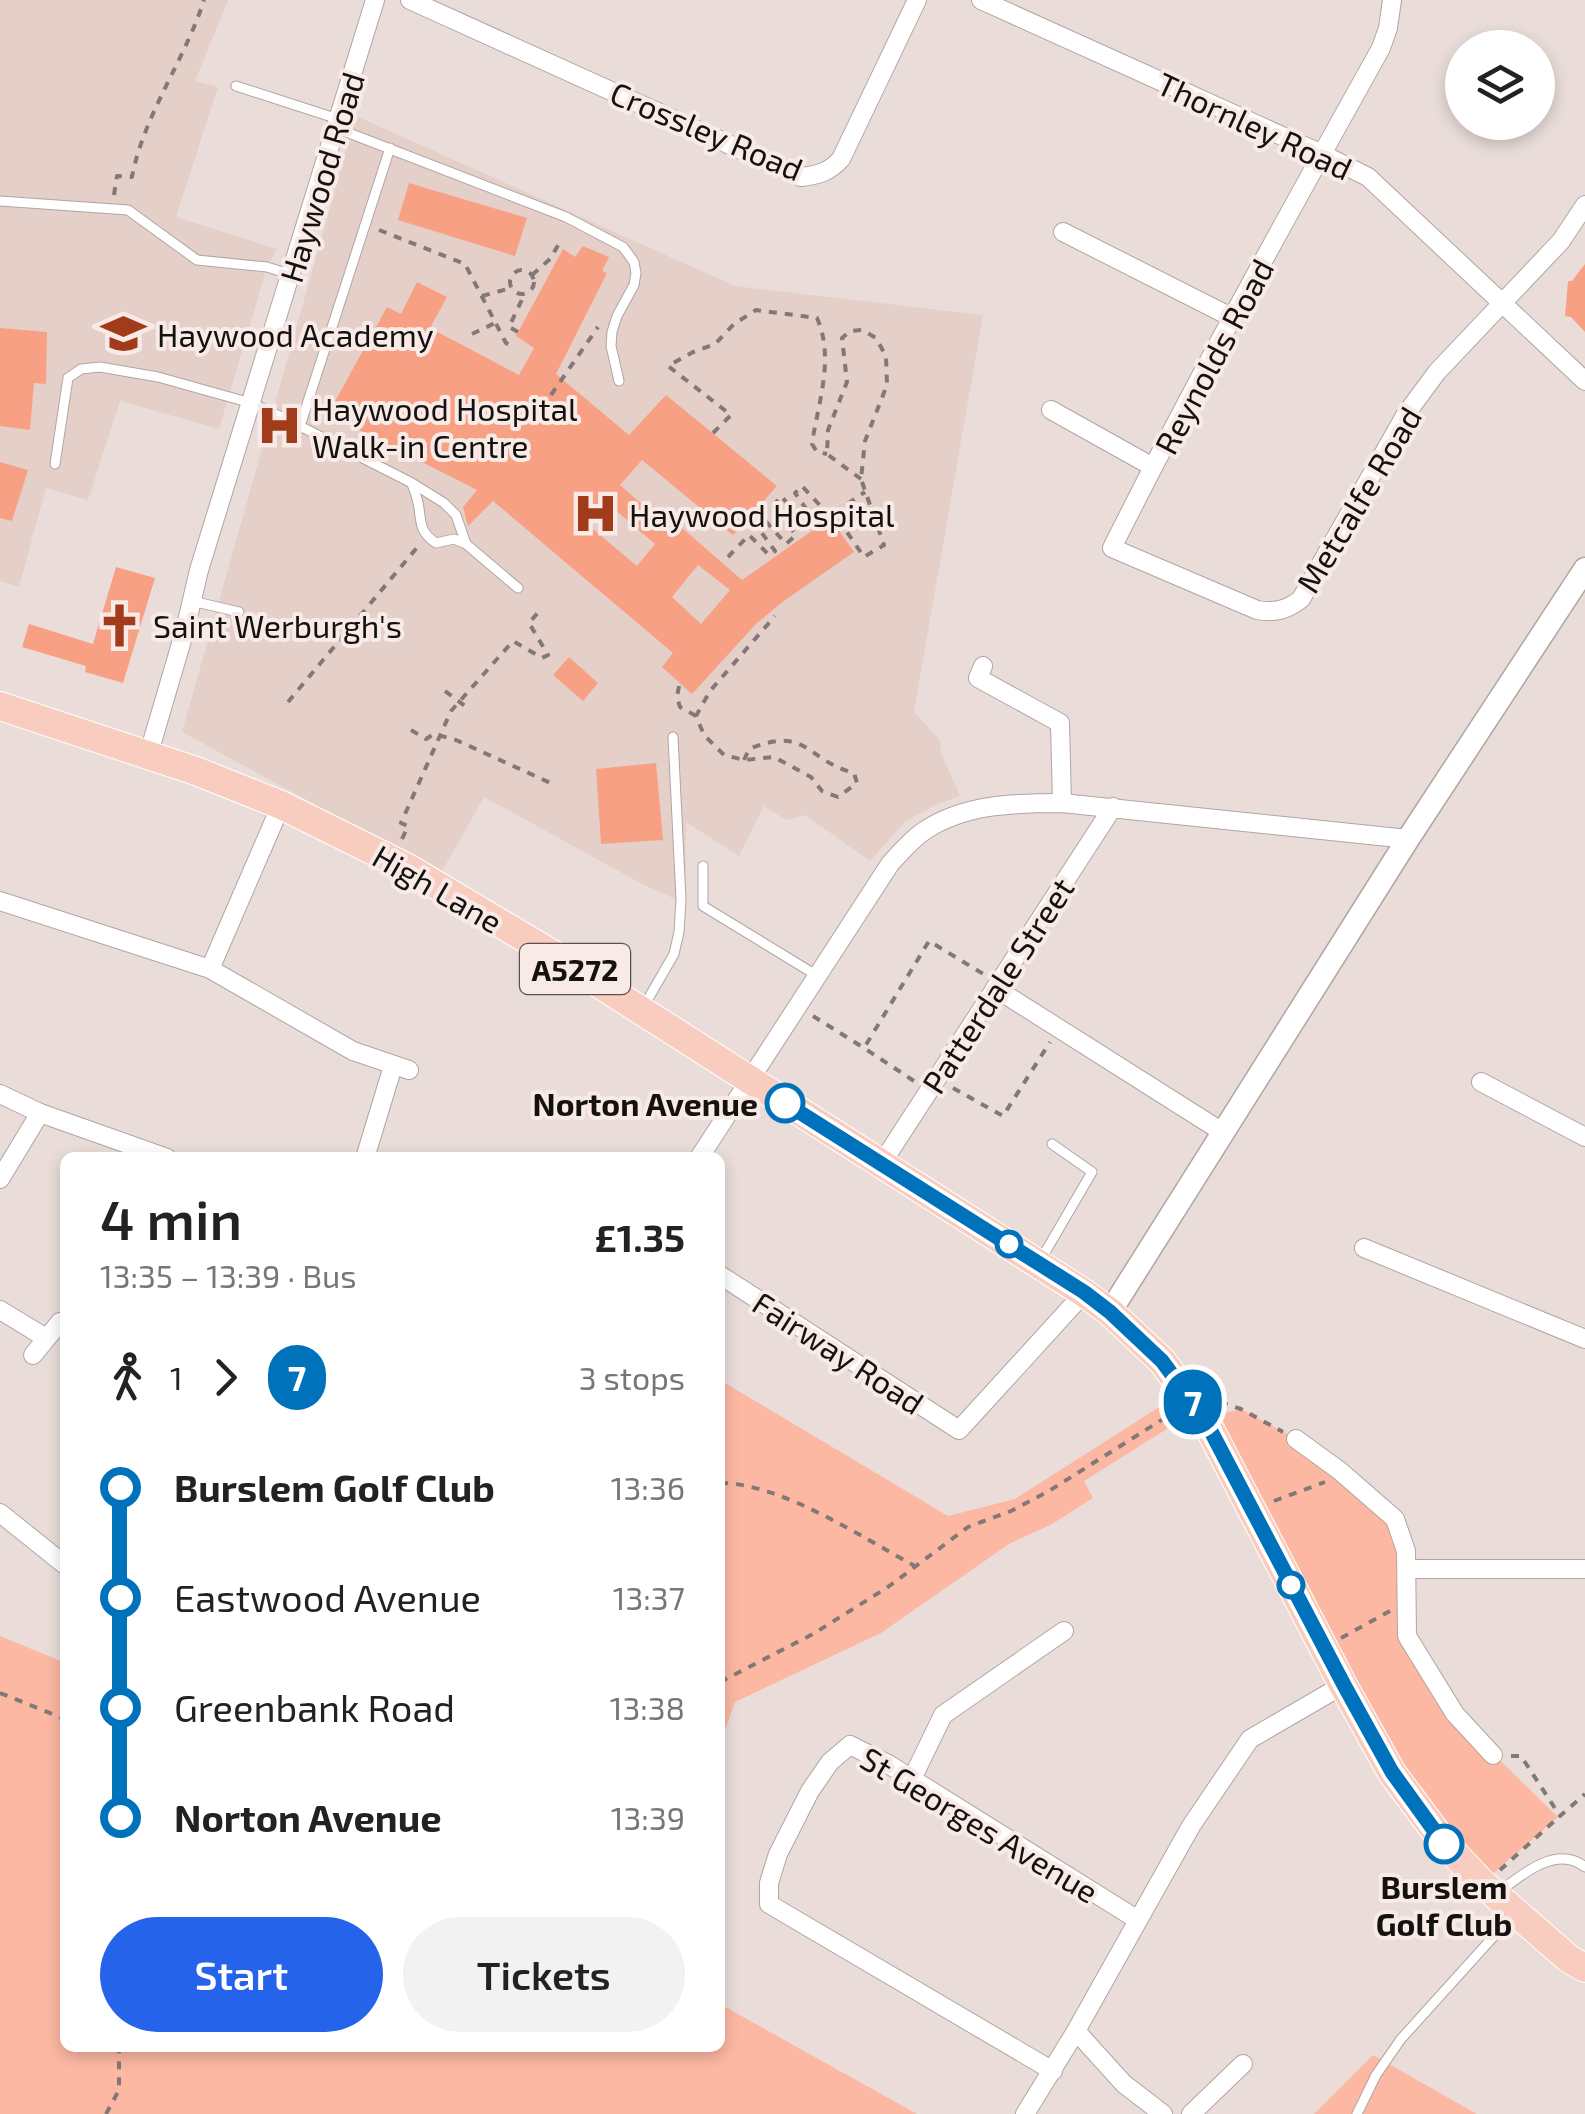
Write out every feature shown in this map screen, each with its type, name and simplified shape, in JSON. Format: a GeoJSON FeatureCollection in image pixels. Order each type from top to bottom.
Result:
{"type":"FeatureCollection","features":[{"type":"Feature","properties":{"kind":"main road","name":"High Lane"},"geometry":{"type":"LineString","coordinates":[[0,706],[196,771],[281,805],[391,860],[546,951],[882,1162],[1110,1312],[1162,1361],[1204,1418],[1392,1772],[1444,1844],[1498,1897],[1569,1959],[1585,1968]]}},
{"type":"Feature","properties":{"kind":"street","name":"Haywood Road"},"geometry":{"type":"LineString","coordinates":[[148,756],[199,570],[375,0]]}},
{"type":"Feature","properties":{"kind":"street","name":"Crossley Road"},"geometry":{"type":"LineString","coordinates":[[410,0],[802,176],[832,169],[840,159],[917,0]]}},
{"type":"Feature","properties":{"kind":"street","name":"Thornley Road"},"geometry":{"type":"LineString","coordinates":[[981,0],[1368,177],[1585,381]]}},
{"type":"Feature","properties":{"kind":"street","name":"Reynolds Road"},"geometry":{"type":"LineString","coordinates":[[1124,554],[1112,548],[1152,467],[1381,48],[1392,0]]}},
{"type":"Feature","properties":{"kind":"street"},"geometry":{"type":"LineString","coordinates":[[1502,302],[1561,241],[1585,205]]}},
{"type":"Feature","properties":{"kind":"street"},"geometry":{"type":"LineString","coordinates":[[1063,232],[1233,318]]}},
{"type":"Feature","properties":{"kind":"street","name":"Metcalfe Road"},"geometry":{"type":"LineString","coordinates":[[1124,554],[1257,610],[1270,612],[1292,606],[1310,587],[1406,414],[1437,372],[1502,302]]}},
{"type":"Feature","properties":{"kind":"street"},"geometry":{"type":"LineString","coordinates":[[1051,410],[1152,467]]}},
{"type":"Feature","properties":{"kind":"street"},"geometry":{"type":"LineString","coordinates":[[1110,1312],[1408,839],[1585,569]]}},
{"type":"Feature","properties":{"kind":"street"},"geometry":{"type":"LineString","coordinates":[[983,666],[978,678],[1060,723],[1062,803]]}},
{"type":"Feature","properties":{"kind":"street"},"geometry":{"type":"LineString","coordinates":[[702,1152],[890,864],[920,833],[954,814],[1016,803],[1062,803],[1408,839]]}},
{"type":"Feature","properties":{"kind":"street"},"geometry":{"type":"LineString","coordinates":[[210,969],[281,805]]}},
{"type":"Feature","properties":{"kind":"street","name":"Patterdale Street"},"geometry":{"type":"LineString","coordinates":[[882,1162],[1113,807]]}},
{"type":"Feature","properties":{"kind":"street"},"geometry":{"type":"LineString","coordinates":[[0,901],[210,969],[353,1051],[401,1068],[368,1152]]}},
{"type":"Feature","properties":{"kind":"street"},"geometry":{"type":"LineString","coordinates":[[996,986],[1224,1133]]}},
{"type":"Feature","properties":{"kind":"street"},"geometry":{"type":"LineString","coordinates":[[1481,1082],[1585,1137]]}},
{"type":"Feature","properties":{"kind":"street"},"geometry":{"type":"LineString","coordinates":[[0,1094],[40,1114],[150,1152]]}},
{"type":"Feature","properties":{"kind":"street"},"geometry":{"type":"LineString","coordinates":[[0,1179],[40,1114]]}},
{"type":"Feature","properties":{"kind":"street"},"geometry":{"type":"LineString","coordinates":[[1364,1248],[1585,1339]]}},
{"type":"Feature","properties":{"kind":"street","name":"Fairway Road"},"geometry":{"type":"LineString","coordinates":[[725,1278],[959,1430],[1084,1292]]}},
{"type":"Feature","properties":{"kind":"street"},"geometry":{"type":"LineString","coordinates":[[0,1310],[46,1338]]}},
{"type":"Feature","properties":{"kind":"street"},"geometry":{"type":"LineString","coordinates":[[33,1354],[60,1322]]}},
{"type":"Feature","properties":{"kind":"street"},"geometry":{"type":"LineString","coordinates":[[1296,1439],[1395,1519],[1406,1552],[1407,1636],[1455,1714],[1492,1755]]}},
{"type":"Feature","properties":{"kind":"street"},"geometry":{"type":"LineString","coordinates":[[0,1513],[60,1562]]}},
{"type":"Feature","properties":{"kind":"street"},"geometry":{"type":"LineString","coordinates":[[1407,1569],[1585,1569]]}},
{"type":"Feature","properties":{"kind":"street"},"geometry":{"type":"LineString","coordinates":[[912,1779],[943,1714],[1064,1631]]}},
{"type":"Feature","properties":{"kind":"street"},"geometry":{"type":"LineString","coordinates":[[1025,2114],[1191,1826],[1250,1739],[1344,1685]]}},
{"type":"Feature","properties":{"kind":"street","name":"St Georges Avenue"},"geometry":{"type":"LineString","coordinates":[[1052,2070],[769,1904],[768,1883],[778,1854],[810,1791],[830,1762],[850,1745],[912,1779],[1138,1920]]}},
{"type":"Feature","properties":{"kind":"street"},"geometry":{"type":"LineString","coordinates":[[1076,2031],[1124,2084],[1164,2114]]}},
{"type":"Feature","properties":{"kind":"street"},"geometry":{"type":"LineString","coordinates":[[1191,2114],[1243,2064]]}},
{"type":"Feature","properties":{"kind":"lane"},"geometry":{"type":"LineString","coordinates":[[236,86],[566,217],[623,247],[634,262],[636,273],[612,332],[618,381]]}},
{"type":"Feature","properties":{"kind":"lane"},"geometry":{"type":"LineString","coordinates":[[300,426],[390,148]]}},
{"type":"Feature","properties":{"kind":"lane"},"geometry":{"type":"LineString","coordinates":[[0,201],[128,210],[197,260],[266,267],[291,275]]}},
{"type":"Feature","properties":{"kind":"lane"},"geometry":{"type":"LineString","coordinates":[[55,464],[68,378],[81,370],[100,368],[158,378],[251,404],[412,484],[451,509],[466,544]]}},
{"type":"Feature","properties":{"kind":"lane"},"geometry":{"type":"LineString","coordinates":[[412,484],[422,531],[427,536],[436,543],[454,538],[466,544],[518,588]]}},
{"type":"Feature","properties":{"kind":"lane"},"geometry":{"type":"LineString","coordinates":[[192,601],[240,612]]}},
{"type":"Feature","properties":{"kind":"lane"},"geometry":{"type":"LineString","coordinates":[[641,1011],[674,954],[679,932],[674,738]]}},
{"type":"Feature","properties":{"kind":"lane"},"geometry":{"type":"LineString","coordinates":[[703,866],[703,906],[816,976]]}},
{"type":"Feature","properties":{"kind":"lane"},"geometry":{"type":"LineString","coordinates":[[1038,1263],[1092,1172],[1052,1144]]}},
{"type":"Feature","properties":{"kind":"lane"},"geometry":{"type":"LineString","coordinates":[[1356,2114],[1376,2075],[1498,1897],[1523,1873],[1558,1858],[1570,1858],[1585,1867]]}},
{"type":"Feature","properties":{"kind":"path"},"geometry":{"type":"LineString","coordinates":[[112,209],[118,176],[132,177],[158,104],[204,0]]}},
{"type":"Feature","properties":{"kind":"path"},"geometry":{"type":"LineString","coordinates":[[365,225],[465,264],[506,344],[512,347]]}},
{"type":"Feature","properties":{"kind":"path"},"geometry":{"type":"LineString","coordinates":[[532,275],[550,260],[560,242]]}},
{"type":"Feature","properties":{"kind":"path"},"geometry":{"type":"LineString","coordinates":[[525,293],[512,288],[510,280],[522,270],[532,275]]}},
{"type":"Feature","properties":{"kind":"path"},"geometry":{"type":"LineString","coordinates":[[518,332],[509,327],[525,293],[533,286],[532,275]]}},
{"type":"Feature","properties":{"kind":"path"},"geometry":{"type":"LineString","coordinates":[[482,296],[512,288]]}},
{"type":"Feature","properties":{"kind":"path"},"geometry":{"type":"LineString","coordinates":[[551,396],[609,310],[617,316]]}},
{"type":"Feature","properties":{"kind":"path"},"geometry":{"type":"LineString","coordinates":[[712,434],[731,415],[668,366],[715,344],[734,324],[756,310],[817,318],[826,374],[812,444],[818,452],[827,454],[862,479]]}},
{"type":"Feature","properties":{"kind":"path"},"geometry":{"type":"LineString","coordinates":[[472,334],[496,323]]}},
{"type":"Feature","properties":{"kind":"path"},"geometry":{"type":"LineString","coordinates":[[827,454],[828,430],[846,382],[842,338],[862,330],[876,338],[886,356],[887,385],[865,441],[862,479],[884,545],[864,557],[834,513]]}},
{"type":"Feature","properties":{"kind":"path"},"geometry":{"type":"LineString","coordinates":[[728,557],[749,535],[769,555],[775,551],[756,524],[763,518],[786,544],[796,534],[774,505],[782,496],[809,528],[816,523],[795,492],[802,486],[828,514],[865,492]]}},
{"type":"Feature","properties":{"kind":"path"},"geometry":{"type":"LineString","coordinates":[[288,702],[427,536]]}},
{"type":"Feature","properties":{"kind":"path"},"geometry":{"type":"LineString","coordinates":[[391,860],[408,826],[400,823],[451,711],[513,641],[542,658],[548,654],[529,623],[541,609]]}},
{"type":"Feature","properties":{"kind":"path"},"geometry":{"type":"LineString","coordinates":[[696,716],[710,691],[775,616]]}},
{"type":"Feature","properties":{"kind":"path"},"geometry":{"type":"LineString","coordinates":[[679,686],[680,707],[696,716],[704,735],[724,754],[744,760],[774,757],[811,777],[822,790],[838,798],[858,783],[854,773],[836,768],[798,742],[771,740],[749,749],[744,760]]}},
{"type":"Feature","properties":{"kind":"path"},"geometry":{"type":"LineString","coordinates":[[445,691],[469,709]]}},
{"type":"Feature","properties":{"kind":"path"},"geometry":{"type":"LineString","coordinates":[[410,730],[426,740],[434,734],[456,740],[556,785]]}},
{"type":"Feature","properties":{"kind":"path"},"geometry":{"type":"LineString","coordinates":[[864,1048],[929,941],[996,986]]}},
{"type":"Feature","properties":{"kind":"path"},"geometry":{"type":"LineString","coordinates":[[797,1006],[864,1048],[1002,1116],[1058,1029]]}},
{"type":"Feature","properties":{"kind":"path"},"geometry":{"type":"LineString","coordinates":[[725,1679],[813,1634],[888,1587],[968,1527],[1049,1491],[1189,1396],[1241,1409],[1296,1439]]}},
{"type":"Feature","properties":{"kind":"path"},"geometry":{"type":"LineString","coordinates":[[1252,1510],[1344,1475]]}},
{"type":"Feature","properties":{"kind":"path"},"geometry":{"type":"LineString","coordinates":[[725,1483],[794,1502],[914,1566]]}},
{"type":"Feature","properties":{"kind":"path"},"geometry":{"type":"LineString","coordinates":[[1324,1648],[1407,1601]]}},
{"type":"Feature","properties":{"kind":"path"},"geometry":{"type":"LineString","coordinates":[[0,1693],[60,1717]]}},
{"type":"Feature","properties":{"kind":"path"},"geometry":{"type":"LineString","coordinates":[[1492,1755],[1521,1756],[1560,1816]]}},
{"type":"Feature","properties":{"kind":"path"},"geometry":{"type":"LineString","coordinates":[[1498,1897],[1560,1816],[1585,1794]]}},
{"type":"Feature","properties":{"kind":"path"},"geometry":{"type":"LineString","coordinates":[[106,2114],[119,2090],[119,2052]]}},
{"type":"Feature","properties":{"kind":"shaded area","name":"Haywood Academy"},"geometry":{"type":"Polygon","coordinates":[[[0,0],[228,0],[195,81],[218,87],[176,217],[277,249],[267,267],[219,429],[120,401],[88,500],[46,488],[19,587],[0,581],[0,0]]]}},
{"type":"Feature","properties":{"kind":"shaded area","name":"Haywood Hospital"},"geometry":{"type":"Polygon","coordinates":[[[356,116],[735,286],[983,315],[914,712],[940,740],[941,752],[960,796],[905,822],[870,861],[805,815],[786,820],[764,806],[739,856],[686,822],[685,899],[675,899],[484,797],[441,873],[182,732],[356,116]]]}},
{"type":"Feature","properties":{"kind":"shaded area"},"geometry":{"type":"Polygon","coordinates":[[[725,1383],[948,1516],[1015,1499],[1186,1390],[1197,1410],[1084,1481],[1093,1498],[1052,1524],[1009,1544],[881,1633],[735,1702],[725,1730],[725,1383]]]}},
{"type":"Feature","properties":{"kind":"shaded area"},"geometry":{"type":"Polygon","coordinates":[[[1241,1409],[1296,1439],[1395,1519],[1407,1636],[1477,1738],[1558,1817],[1482,1883],[1445,1844],[1204,1418],[1241,1409]]]}},
{"type":"Feature","properties":{"kind":"shaded area"},"geometry":{"type":"Polygon","coordinates":[[[0,1636],[60,1661],[60,2052],[725,2052],[725,2007],[917,2114],[0,2114],[0,1636]]]}},
{"type":"Feature","properties":{"kind":"shaded area"},"geometry":{"type":"Polygon","coordinates":[[[1373,2055],[1477,2114],[1314,2114],[1373,2055]]]}},
{"type":"Feature","properties":{"kind":"building"},"geometry":{"type":"Polygon","coordinates":[[[409,183],[527,218],[515,256],[398,220],[409,183]]]}},
{"type":"Feature","properties":{"kind":"building"},"geometry":{"type":"Polygon","coordinates":[[[583,246],[609,257],[602,271],[607,273],[556,374],[629,435],[666,395],[777,486],[733,535],[642,460],[620,485],[652,513],[658,507],[742,580],[830,518],[854,552],[756,624],[692,694],[662,667],[673,653],[493,501],[468,526],[463,507],[477,490],[328,414],[387,307],[401,314],[417,282],[447,297],[430,328],[519,375],[534,348],[516,336],[563,249],[575,257],[583,246]],[[606,502],[587,524],[637,566],[655,544],[606,502]],[[698,565],[672,597],[701,624],[730,590],[698,565]]]}},
{"type":"Feature","properties":{"kind":"building"},"geometry":{"type":"Polygon","coordinates":[[[1585,264],[1585,332],[1565,316],[1568,281],[1585,264]]]}},
{"type":"Feature","properties":{"kind":"building"},"geometry":{"type":"Polygon","coordinates":[[[0,328],[47,332],[46,384],[34,383],[30,430],[0,426],[0,328]]]}},
{"type":"Feature","properties":{"kind":"building"},"geometry":{"type":"Polygon","coordinates":[[[0,462],[28,470],[12,521],[0,518],[0,462]]]}},
{"type":"Feature","properties":{"kind":"building","name":"Saint Werburgh's"},"geometry":{"type":"Polygon","coordinates":[[[116,567],[155,578],[123,683],[85,672],[86,666],[22,647],[29,624],[93,644],[116,567]]]}},
{"type":"Feature","properties":{"kind":"building"},"geometry":{"type":"Polygon","coordinates":[[[569,657],[598,683],[583,701],[553,675],[569,657]]]}},
{"type":"Feature","properties":{"kind":"building"},"geometry":{"type":"Polygon","coordinates":[[[656,763],[663,840],[601,844],[596,769],[656,763]]]}},
{"type":"Feature","properties":{"kind":"bus line","name":"7"},"geometry":{"type":"LineString","coordinates":[[785,1103],[1084,1292],[1162,1361],[1204,1418],[1392,1772],[1444,1844]]}},
{"type":"Feature","properties":{"kind":"place","name":"Haywood Academy"},"geometry":{"type":"Point","coordinates":[124,334]}},
{"type":"Feature","properties":{"kind":"place","name":"Haywood Hospital Walk-in Centre"},"geometry":{"type":"Point","coordinates":[279,426]}},
{"type":"Feature","properties":{"kind":"place","name":"Haywood Hospital"},"geometry":{"type":"Point","coordinates":[596,514]}},
{"type":"Feature","properties":{"kind":"place","name":"Saint Werburgh's"},"geometry":{"type":"Point","coordinates":[120,625]}},
{"type":"Feature","properties":{"kind":"place","name":"Norton Avenue"},"geometry":{"type":"Point","coordinates":[785,1103]}},
{"type":"Feature","properties":{"kind":"place","name":"Burslem Golf Club"},"geometry":{"type":"Point","coordinates":[1444,1844]}}]}
